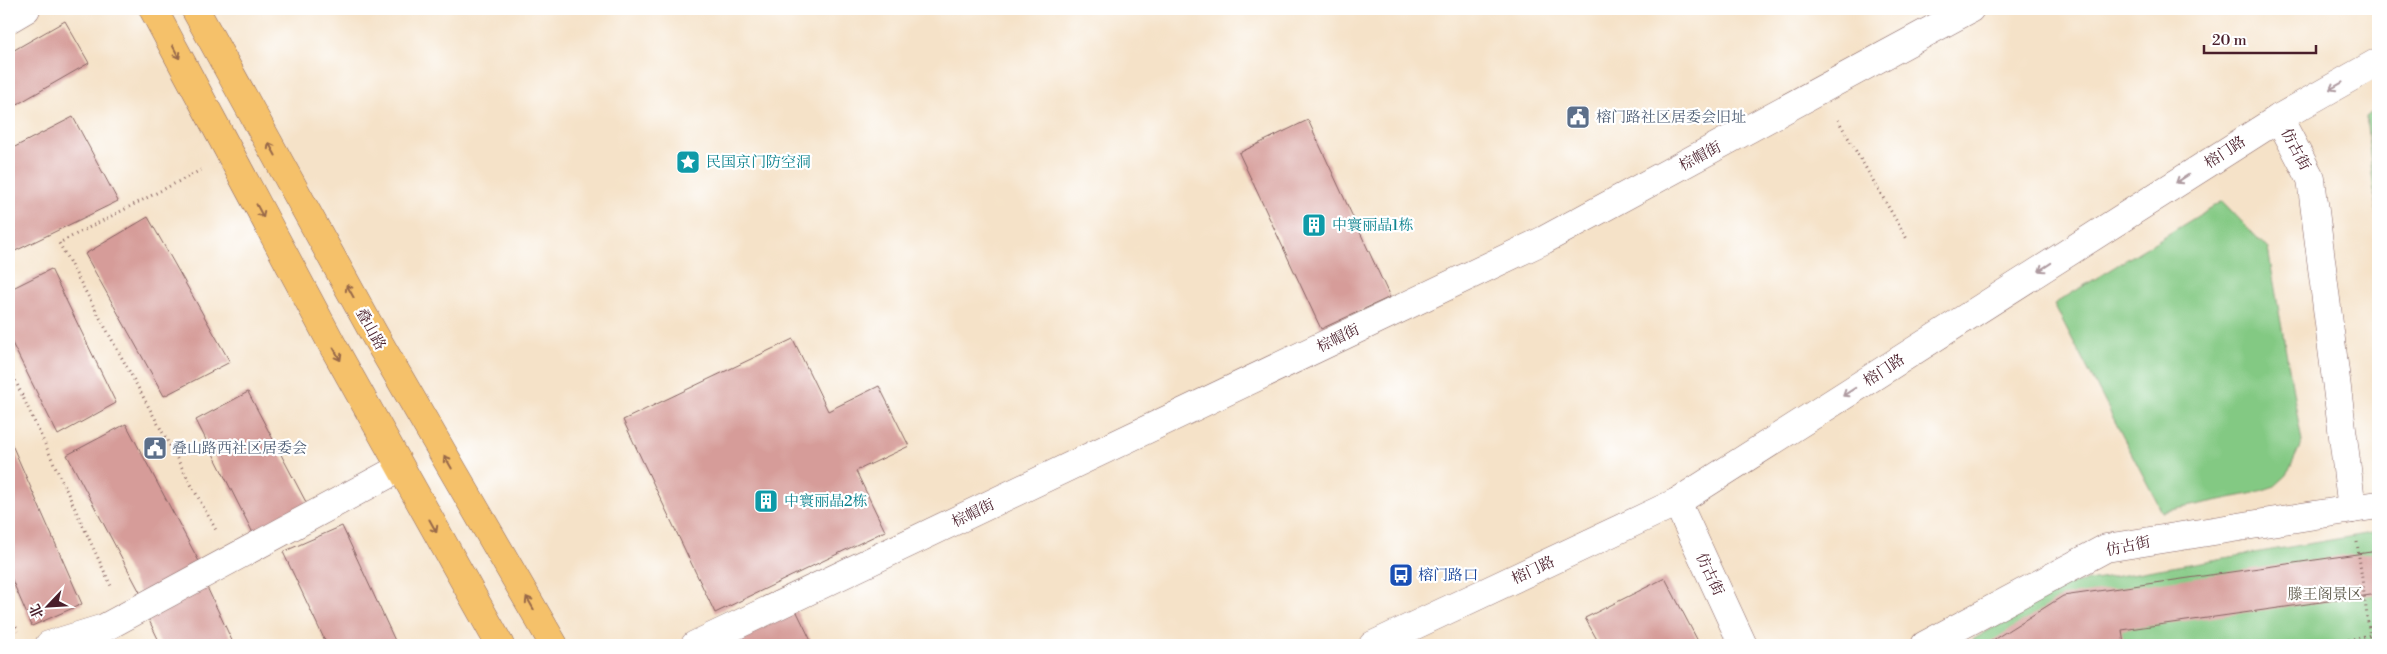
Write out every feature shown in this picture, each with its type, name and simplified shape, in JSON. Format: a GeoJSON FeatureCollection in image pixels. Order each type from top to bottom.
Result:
{"type":"FeatureCollection","features":[{"type":"Feature","properties":{"kind":"main road"},"geometry":{"type":"LineString","coordinates":[[153,9],[400,468],[500,645]]}},
{"type":"Feature","properties":{"kind":"main road","name":"叠山路"},"geometry":{"type":"LineString","coordinates":[[195,9],[374,334],[554,645]]}},
{"type":"Feature","properties":{"kind":"street"},"geometry":{"type":"LineString","coordinates":[[9,19],[26,9]]}},
{"type":"Feature","properties":{"kind":"street","name":"棕帽街"},"geometry":{"type":"LineString","coordinates":[[695,645],[1544,240],[1970,9]]}},
{"type":"Feature","properties":{"kind":"street","name":"榕门路"},"geometry":{"type":"LineString","coordinates":[[1373,645],[1677,502],[2279,118],[2378,62]]}},
{"type":"Feature","properties":{"kind":"street","name":"仿古街"},"geometry":{"type":"LineString","coordinates":[[1925,645],[2106,548],[2365,507],[2311,179],[2279,118]]}},
{"type":"Feature","properties":{"kind":"street"},"geometry":{"type":"LineString","coordinates":[[49,645],[104,628],[400,468]]}},
{"type":"Feature","properties":{"kind":"street","name":"仿古街"},"geometry":{"type":"LineString","coordinates":[[1677,502],[1743,645]]}},
{"type":"Feature","properties":{"kind":"path"},"geometry":{"type":"LineString","coordinates":[[1821,91],[1907,239]]}},
{"type":"Feature","properties":{"kind":"path"},"geometry":{"type":"LineString","coordinates":[[230,155],[59,243],[232,559]]}},
{"type":"Feature","properties":{"kind":"path"},"geometry":{"type":"LineString","coordinates":[[9,367],[126,616]]}},
{"type":"Feature","properties":{"kind":"path"},"geometry":{"type":"LineString","coordinates":[[2365,507],[2371,645]]}},
{"type":"Feature","properties":{"kind":"path"},"geometry":{"type":"LineString","coordinates":[[2324,645],[2370,635]]}},
{"type":"Feature","properties":{"kind":"green space"},"geometry":{"type":"Polygon","coordinates":[[[2378,107],[2378,230],[2366,117],[2378,107]]]}},
{"type":"Feature","properties":{"kind":"green space"},"geometry":{"type":"Polygon","coordinates":[[[2222,201],[2268,249],[2302,442],[2287,475],[2275,486],[2254,493],[2162,512],[2054,304],[2222,201]]]}},
{"type":"Feature","properties":{"kind":"green space","name":"滕王阁景区"},"geometry":{"type":"Polygon","coordinates":[[[2378,532],[2378,645],[1964,645],[2065,585],[2378,532]]]}},
{"type":"Feature","properties":{"kind":"building"},"geometry":{"type":"Polygon","coordinates":[[[65,21],[89,63],[9,109],[9,53],[65,21]]]}},
{"type":"Feature","properties":{"kind":"building"},"geometry":{"type":"Polygon","coordinates":[[[73,117],[118,201],[9,254],[9,150],[73,117]]]}},
{"type":"Feature","properties":{"kind":"building","name":"中寰丽晶1栋"},"geometry":{"type":"Polygon","coordinates":[[[1308,120],[1390,297],[1321,329],[1239,153],[1308,120]]]}},
{"type":"Feature","properties":{"kind":"building"},"geometry":{"type":"Polygon","coordinates":[[[148,217],[230,362],[164,396],[85,254],[148,217]]]}},
{"type":"Feature","properties":{"kind":"building"},"geometry":{"type":"Polygon","coordinates":[[[51,269],[116,403],[58,435],[9,337],[9,290],[51,269]]]}},
{"type":"Feature","properties":{"kind":"building","name":"中寰丽晶2栋"},"geometry":{"type":"Polygon","coordinates":[[[793,339],[828,411],[879,386],[909,446],[856,471],[885,531],[715,613],[623,420],[793,339]]]}},
{"type":"Feature","properties":{"kind":"building"},"geometry":{"type":"Polygon","coordinates":[[[248,392],[307,504],[253,533],[196,420],[248,392]]]}},
{"type":"Feature","properties":{"kind":"building"},"geometry":{"type":"Polygon","coordinates":[[[126,424],[202,567],[143,598],[67,455],[126,424]]]}},
{"type":"Feature","properties":{"kind":"building"},"geometry":{"type":"Polygon","coordinates":[[[9,438],[82,604],[32,626],[9,573],[9,438]]]}},
{"type":"Feature","properties":{"kind":"building"},"geometry":{"type":"Polygon","coordinates":[[[342,526],[397,645],[327,645],[283,552],[342,526]]]}},
{"type":"Feature","properties":{"kind":"building"},"geometry":{"type":"Polygon","coordinates":[[[2378,551],[2378,594],[2122,630],[2124,645],[1985,645],[2063,596],[2378,551]]]}},
{"type":"Feature","properties":{"kind":"building"},"geometry":{"type":"Polygon","coordinates":[[[1665,578],[1700,645],[1600,645],[1585,618],[1665,578]]]}},
{"type":"Feature","properties":{"kind":"building"},"geometry":{"type":"Polygon","coordinates":[[[206,585],[234,645],[161,645],[145,612],[206,585]]]}},
{"type":"Feature","properties":{"kind":"building"},"geometry":{"type":"Polygon","coordinates":[[[796,610],[813,645],[725,645],[796,610]]]}},
{"type":"Feature","properties":{"kind":"place","name":"榕门路社区居委会旧址"},"geometry":{"type":"Point","coordinates":[1578,117]}},
{"type":"Feature","properties":{"kind":"place","name":"民国京门防空洞"},"geometry":{"type":"Point","coordinates":[688,162]}},
{"type":"Feature","properties":{"kind":"place","name":"中寰丽晶1栋"},"geometry":{"type":"Point","coordinates":[1314,225]}},
{"type":"Feature","properties":{"kind":"place","name":"叠山路西社区居委会"},"geometry":{"type":"Point","coordinates":[155,448]}},
{"type":"Feature","properties":{"kind":"place","name":"中寰丽晶2栋"},"geometry":{"type":"Point","coordinates":[766,501]}},
{"type":"Feature","properties":{"kind":"place","name":"榕门路口"},"geometry":{"type":"Point","coordinates":[1401,575]}}]}
